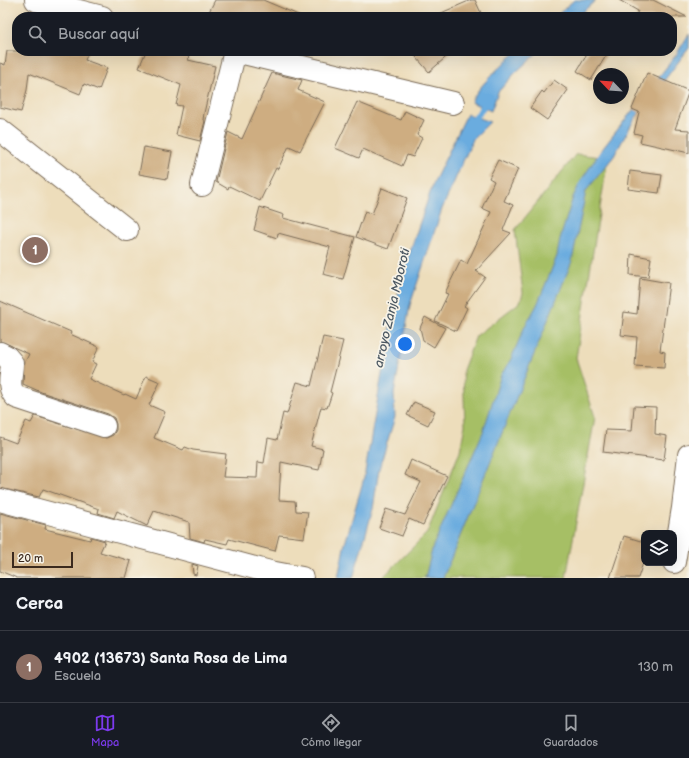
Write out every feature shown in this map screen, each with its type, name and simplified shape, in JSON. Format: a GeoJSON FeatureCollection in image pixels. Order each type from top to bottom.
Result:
{"type":"FeatureCollection","features":[{"type":"Feature","properties":{"kind":"street"},"geometry":{"type":"LineString","coordinates":[[36,0],[83,12]]}},
{"type":"Feature","properties":{"kind":"street"},"geometry":{"type":"LineString","coordinates":[[202,185],[234,56]]}},
{"type":"Feature","properties":{"kind":"street"},"geometry":{"type":"LineString","coordinates":[[256,56],[453,103]]}},
{"type":"Feature","properties":{"kind":"street"},"geometry":{"type":"LineString","coordinates":[[0,130],[127,230]]}},
{"type":"Feature","properties":{"kind":"street"},"geometry":{"type":"LineString","coordinates":[[0,353],[6,356],[12,363],[10,385],[11,392],[16,397],[104,426]]}},
{"type":"Feature","properties":{"kind":"street"},"geometry":{"type":"LineString","coordinates":[[677,544],[689,455]]}},
{"type":"Feature","properties":{"kind":"street"},"geometry":{"type":"LineString","coordinates":[[0,500],[270,572],[302,578]]}},
{"type":"Feature","properties":{"kind":"street"},"geometry":{"type":"LineString","coordinates":[[671,578],[673,566]]}},
{"type":"Feature","properties":{"kind":"green space"},"geometry":{"type":"Polygon","coordinates":[[[576,154],[608,158],[576,358],[595,417],[566,578],[382,578],[427,533],[460,451],[465,425],[463,370],[476,336],[520,302],[523,293],[515,230],[576,154]]]}},
{"type":"Feature","properties":{"kind":"water"},"geometry":{"type":"Polygon","coordinates":[[[574,0],[596,0],[583,12],[561,12],[574,0]]]}},
{"type":"Feature","properties":{"kind":"water"},"geometry":{"type":"Polygon","coordinates":[[[689,34],[689,48],[634,120],[614,156],[586,191],[572,261],[443,578],[425,578],[433,546],[483,432],[501,375],[511,359],[525,326],[537,305],[557,256],[560,239],[573,197],[582,179],[600,152],[675,56],[677,56],[677,53],[689,34]]]}},
{"type":"Feature","properties":{"kind":"water"},"geometry":{"type":"Polygon","coordinates":[[[512,56],[534,56],[515,73],[498,92],[491,111],[471,102],[479,89],[512,56]]]}},
{"type":"Feature","properties":{"kind":"water"},"geometry":{"type":"Polygon","coordinates":[[[467,114],[490,122],[473,139],[442,209],[410,305],[394,394],[395,417],[379,469],[373,509],[353,578],[338,578],[344,547],[364,478],[390,327],[405,266],[433,184],[467,114]]]}},
{"type":"Feature","properties":{"kind":"building"},"geometry":{"type":"Polygon","coordinates":[[[215,0],[263,0],[291,12],[209,12],[215,0]]]}},
{"type":"Feature","properties":{"kind":"building"},"geometry":{"type":"Polygon","coordinates":[[[471,0],[475,0],[481,12],[443,12],[471,0]]]}},
{"type":"Feature","properties":{"kind":"building"},"geometry":{"type":"Polygon","coordinates":[[[619,0],[653,0],[677,12],[638,12],[619,0]]]}},
{"type":"Feature","properties":{"kind":"building"},"geometry":{"type":"Polygon","coordinates":[[[677,12],[687,17],[677,17],[677,12]]]}},
{"type":"Feature","properties":{"kind":"building"},"geometry":{"type":"Polygon","coordinates":[[[7,51],[12,51],[12,56],[87,56],[85,60],[107,68],[99,90],[84,84],[80,94],[29,73],[27,90],[21,112],[0,107],[0,63],[5,65],[7,51]]]}},
{"type":"Feature","properties":{"kind":"building"},"geometry":{"type":"Polygon","coordinates":[[[144,56],[189,56],[188,60],[215,66],[204,113],[203,120],[205,121],[200,141],[176,135],[182,106],[176,105],[181,85],[139,68],[144,56]]]}},
{"type":"Feature","properties":{"kind":"building"},"geometry":{"type":"Polygon","coordinates":[[[415,56],[447,56],[429,72],[415,56]]]}},
{"type":"Feature","properties":{"kind":"building"},"geometry":{"type":"Polygon","coordinates":[[[586,56],[606,56],[598,68],[593,68],[593,77],[591,80],[577,71],[586,56]]]}},
{"type":"Feature","properties":{"kind":"building"},"geometry":{"type":"Polygon","coordinates":[[[272,73],[302,80],[298,90],[325,102],[300,151],[289,146],[278,169],[276,168],[260,201],[229,186],[228,189],[216,182],[228,132],[242,139],[272,73]]]}},
{"type":"Feature","properties":{"kind":"building"},"geometry":{"type":"Polygon","coordinates":[[[647,73],[689,91],[675,129],[689,130],[689,153],[640,142],[642,135],[634,133],[639,112],[632,109],[647,73]]]}},
{"type":"Feature","properties":{"kind":"building"},"geometry":{"type":"Polygon","coordinates":[[[554,80],[568,90],[547,120],[530,108],[542,91],[544,93],[554,80]]]}},
{"type":"Feature","properties":{"kind":"building"},"geometry":{"type":"Polygon","coordinates":[[[357,102],[401,120],[405,111],[424,120],[417,135],[422,138],[413,157],[407,155],[402,166],[363,149],[359,158],[335,148],[357,102]]]}},
{"type":"Feature","properties":{"kind":"building"},"geometry":{"type":"Polygon","coordinates":[[[144,147],[172,152],[167,179],[139,174],[144,147]]]}},
{"type":"Feature","properties":{"kind":"building"},"geometry":{"type":"Polygon","coordinates":[[[498,160],[518,169],[504,201],[513,205],[503,230],[511,233],[476,271],[485,277],[464,306],[467,308],[456,331],[435,321],[448,294],[445,293],[461,260],[467,264],[491,212],[482,208],[494,181],[489,178],[498,160]]]}},
{"type":"Feature","properties":{"kind":"building"},"geometry":{"type":"Polygon","coordinates":[[[630,171],[662,175],[659,193],[628,189],[630,171]]]}},
{"type":"Feature","properties":{"kind":"building"},"geometry":{"type":"Polygon","coordinates":[[[382,188],[407,198],[388,249],[356,237],[365,211],[372,214],[382,188]]]}},
{"type":"Feature","properties":{"kind":"building"},"geometry":{"type":"Polygon","coordinates":[[[260,207],[284,215],[283,218],[355,237],[343,279],[323,274],[330,247],[278,233],[277,238],[254,230],[260,207]]]}},
{"type":"Feature","properties":{"kind":"building"},"geometry":{"type":"Polygon","coordinates":[[[631,254],[651,258],[648,277],[630,275],[631,254]]]}},
{"type":"Feature","properties":{"kind":"building"},"geometry":{"type":"Polygon","coordinates":[[[640,278],[669,283],[660,351],[665,352],[664,368],[635,366],[637,337],[621,335],[624,312],[637,314],[640,278]]]}},
{"type":"Feature","properties":{"kind":"building"},"geometry":{"type":"Polygon","coordinates":[[[0,301],[71,332],[70,334],[99,347],[92,362],[96,364],[89,379],[136,399],[146,376],[160,382],[149,405],[165,412],[154,438],[183,450],[185,447],[193,450],[226,454],[223,477],[257,478],[258,462],[264,463],[268,438],[277,440],[283,413],[287,414],[297,382],[311,386],[323,337],[343,341],[330,392],[332,393],[327,408],[321,407],[311,446],[323,449],[319,470],[281,462],[279,500],[295,501],[296,511],[308,512],[304,538],[279,535],[275,551],[229,539],[227,544],[205,539],[204,542],[190,538],[189,522],[154,511],[147,526],[117,511],[114,518],[98,513],[99,509],[43,489],[39,497],[0,488],[0,437],[16,443],[26,421],[31,423],[35,416],[106,438],[113,435],[116,430],[116,424],[114,418],[108,414],[41,392],[23,384],[24,364],[29,354],[0,341],[0,301]]]}},
{"type":"Feature","properties":{"kind":"building"},"geometry":{"type":"Polygon","coordinates":[[[425,317],[445,328],[434,347],[423,340],[420,328],[425,317]]]}},
{"type":"Feature","properties":{"kind":"building"},"geometry":{"type":"Polygon","coordinates":[[[414,402],[435,411],[428,425],[407,415],[414,402]]]}},
{"type":"Feature","properties":{"kind":"building"},"geometry":{"type":"Polygon","coordinates":[[[634,406],[656,407],[655,434],[667,436],[664,460],[603,452],[606,430],[632,431],[634,406]]]}},
{"type":"Feature","properties":{"kind":"building"},"geometry":{"type":"Polygon","coordinates":[[[411,460],[447,476],[423,525],[409,519],[402,536],[379,528],[386,509],[405,515],[421,482],[405,475],[411,460]]]}},
{"type":"Feature","properties":{"kind":"building"},"geometry":{"type":"Polygon","coordinates":[[[0,513],[46,525],[45,529],[90,540],[91,537],[105,541],[100,552],[131,561],[126,578],[17,578],[0,571],[0,513]]]}},
{"type":"Feature","properties":{"kind":"building"},"geometry":{"type":"Polygon","coordinates":[[[624,536],[641,541],[642,566],[638,578],[610,578],[624,536]]]}},
{"type":"Feature","properties":{"kind":"building"},"geometry":{"type":"Polygon","coordinates":[[[192,564],[198,566],[196,575],[193,574],[192,564]]]}},
{"type":"Feature","properties":{"kind":"waterway","name":"arroyo Zanja Mboroti"},"geometry":{"type":"LineString","coordinates":[[472,123],[487,101]]}},
{"type":"Feature","properties":{"kind":"place","name":"4902 (13673) Santa Rosa de Lima"},"geometry":{"type":"Point","coordinates":[35,250]}}]}
